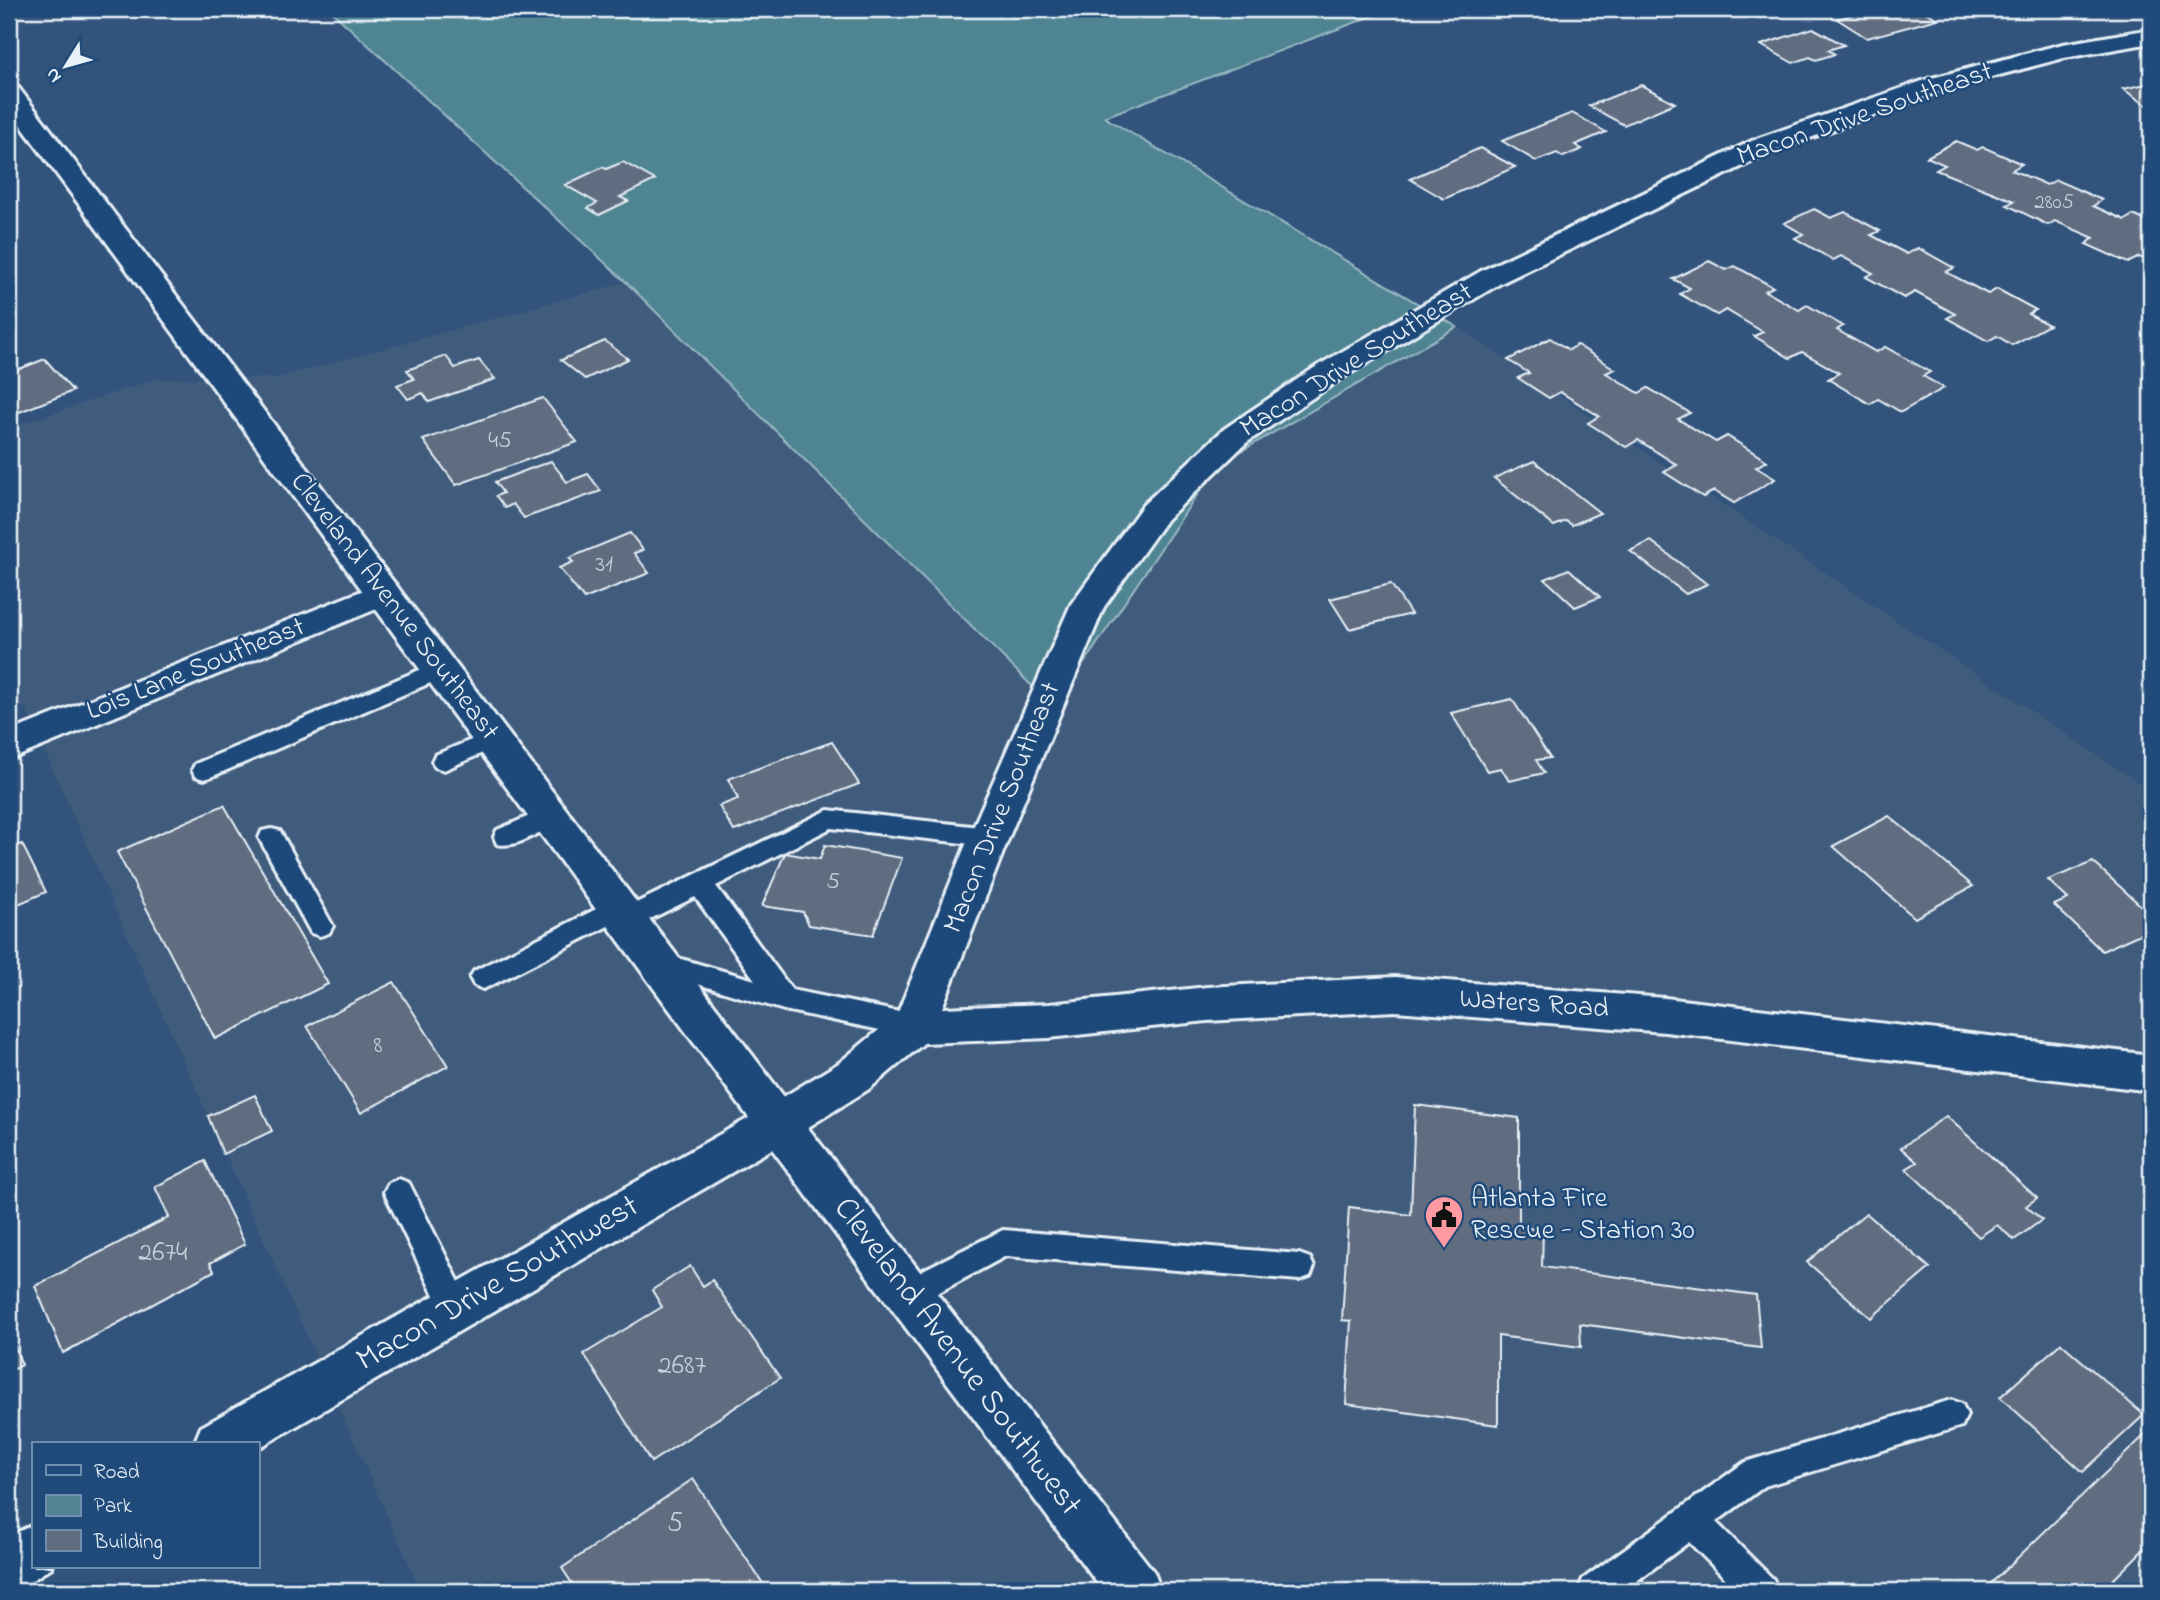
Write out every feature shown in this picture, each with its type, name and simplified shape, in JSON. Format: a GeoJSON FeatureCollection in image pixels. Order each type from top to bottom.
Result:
{"type":"FeatureCollection","features":[{"type":"Feature","properties":{"kind":"street","name":"Macon Drive Southeast"},"geometry":{"type":"LineString","coordinates":[[778,1123],[854,1076],[914,1026],[989,836],[1088,604],[1155,512],[1245,429],[1328,373],[1491,277],[1765,145],[1937,84],[2063,51],[2151,36]]}},
{"type":"Feature","properties":{"kind":"street","name":"Cleveland Avenue Southeast"},"geometry":{"type":"LineString","coordinates":[[9,92],[778,1123]]}},
{"type":"Feature","properties":{"kind":"street","name":"Lois Lane Southeast"},"geometry":{"type":"LineString","coordinates":[[9,747],[384,593]]}},
{"type":"Feature","properties":{"kind":"street","name":"Waters Road"},"geometry":{"type":"LineString","coordinates":[[914,1026],[1049,1021],[1207,1004],[1395,994],[1665,1015],[2151,1073]]}},
{"type":"Feature","properties":{"kind":"street","name":"Cleveland Avenue Southwest"},"geometry":{"type":"LineString","coordinates":[[778,1123],[1135,1591]]}},
{"type":"Feature","properties":{"kind":"street","name":"Macon Drive Southwest"},"geometry":{"type":"LineString","coordinates":[[222,1442],[778,1123]]}},
{"type":"Feature","properties":{"kind":"street"},"geometry":{"type":"LineString","coordinates":[[9,1565],[32,1552]]}},
{"type":"Feature","properties":{"kind":"lane"},"geometry":{"type":"LineString","coordinates":[[204,770],[441,669]]}},
{"type":"Feature","properties":{"kind":"lane"},"geometry":{"type":"LineString","coordinates":[[444,761],[493,740]]}},
{"type":"Feature","properties":{"kind":"lane"},"geometry":{"type":"LineString","coordinates":[[506,837],[550,816]]}},
{"type":"Feature","properties":{"kind":"lane"},"geometry":{"type":"LineString","coordinates":[[483,978],[623,914],[700,884],[828,818],[989,836]]}},
{"type":"Feature","properties":{"kind":"lane"},"geometry":{"type":"LineString","coordinates":[[271,838],[320,926]]}},
{"type":"Feature","properties":{"kind":"lane"},"geometry":{"type":"LineString","coordinates":[[700,884],[784,999]]}},
{"type":"Feature","properties":{"kind":"lane"},"geometry":{"type":"LineString","coordinates":[[660,963],[784,999],[914,1026]]}},
{"type":"Feature","properties":{"kind":"lane"},"geometry":{"type":"LineString","coordinates":[[399,1192],[456,1308]]}},
{"type":"Feature","properties":{"kind":"lane"},"geometry":{"type":"LineString","coordinates":[[908,1293],[1003,1243],[1300,1267]]}},
{"type":"Feature","properties":{"kind":"lane"},"geometry":{"type":"LineString","coordinates":[[1595,1591],[1756,1474],[1951,1415]]}},
{"type":"Feature","properties":{"kind":"lane"},"geometry":{"type":"LineString","coordinates":[[1690,1520],[1761,1591]]}},
{"type":"Feature","properties":{"kind":"shaded area"},"geometry":{"type":"Polygon","coordinates":[[[627,282],[1054,707],[1217,465],[1457,327],[2151,791],[2151,1591],[421,1591],[25,707],[9,713],[9,428],[156,379],[277,378],[627,282]]]}},
{"type":"Feature","properties":{"kind":"green space"},"geometry":{"type":"Polygon","coordinates":[[[329,9],[1391,9],[1104,117],[1457,327],[1217,465],[1054,708],[627,283],[329,9]]]}},
{"type":"Feature","properties":{"kind":"building"},"geometry":{"type":"Polygon","coordinates":[[[1875,9],[1920,9],[1938,19],[1867,38],[1837,19],[1875,9]]]}},
{"type":"Feature","properties":{"kind":"building"},"geometry":{"type":"Polygon","coordinates":[[[1813,28],[1844,45],[1828,50],[1835,54],[1816,60],[1810,57],[1793,63],[1761,45],[1813,28]]]}},
{"type":"Feature","properties":{"kind":"building"},"geometry":{"type":"Polygon","coordinates":[[[2151,83],[2151,108],[2123,89],[2151,83]]]}},
{"type":"Feature","properties":{"kind":"building"},"geometry":{"type":"Polygon","coordinates":[[[1641,85],[1675,103],[1624,125],[1589,106],[1641,85]]]}},
{"type":"Feature","properties":{"kind":"building"},"geometry":{"type":"Polygon","coordinates":[[[1572,113],[1606,132],[1575,145],[1582,149],[1563,157],[1557,153],[1536,161],[1502,141],[1572,113]]]}},
{"type":"Feature","properties":{"kind":"building"},"geometry":{"type":"Polygon","coordinates":[[[1956,141],[1977,150],[1983,147],[2022,164],[2012,170],[2047,185],[2056,180],[2102,200],[2093,206],[2125,220],[2133,215],[2151,223],[2151,262],[2139,257],[2128,263],[2086,244],[2094,238],[2055,221],[2048,225],[2007,205],[2014,201],[1936,170],[1945,165],[1927,157],[1956,141]]]}},
{"type":"Feature","properties":{"kind":"building"},"geometry":{"type":"Polygon","coordinates":[[[1480,148],[1515,167],[1444,199],[1410,179],[1480,148]]]}},
{"type":"Feature","properties":{"kind":"building"},"geometry":{"type":"Polygon","coordinates":[[[623,162],[655,180],[620,197],[628,201],[599,215],[588,208],[597,203],[565,185],[603,167],[606,169],[623,162]]]}},
{"type":"Feature","properties":{"kind":"building"},"geometry":{"type":"Polygon","coordinates":[[[1814,209],[1831,218],[1845,212],[1880,231],[1871,235],[1907,254],[1918,248],[1954,268],[1946,272],[1988,294],[1997,289],[2036,310],[2028,314],[2049,325],[2012,345],[1997,336],[1988,341],[1947,318],[1955,314],[1915,292],[1904,298],[1866,277],[1873,273],[1841,256],[1833,260],[1795,238],[1803,234],[1784,223],[1814,209]]]}},
{"type":"Feature","properties":{"kind":"building"},"geometry":{"type":"Polygon","coordinates":[[[1709,261],[1726,270],[1735,266],[1773,287],[1765,291],[1799,310],[1807,305],[1843,326],[1837,330],[1876,352],[1885,347],[1930,372],[1923,376],[1944,388],[1901,412],[1878,399],[1870,404],[1828,379],[1839,373],[1802,352],[1790,358],[1754,336],[1763,332],[1726,310],[1717,315],[1680,294],[1690,288],[1673,279],[1709,261]]]}},
{"type":"Feature","properties":{"kind":"building"},"geometry":{"type":"Polygon","coordinates":[[[1550,338],[1569,350],[1577,345],[1615,369],[1606,373],[1639,393],[1648,388],[1690,413],[1678,419],[1716,442],[1727,436],[1767,461],[1756,467],[1775,479],[1734,503],[1714,491],[1703,497],[1664,472],[1677,465],[1638,440],[1626,447],[1588,423],[1599,416],[1560,392],[1549,398],[1518,378],[1529,373],[1508,360],[1550,338]]]}},
{"type":"Feature","properties":{"kind":"building"},"geometry":{"type":"Polygon","coordinates":[[[605,341],[628,359],[585,379],[561,360],[605,341]]]}},
{"type":"Feature","properties":{"kind":"building"},"geometry":{"type":"Polygon","coordinates":[[[446,356],[455,368],[479,360],[495,379],[429,402],[423,393],[408,399],[397,385],[414,379],[407,370],[446,356]]]}},
{"type":"Feature","properties":{"kind":"building"},"geometry":{"type":"Polygon","coordinates":[[[45,359],[73,391],[9,416],[9,373],[45,359]]]}},
{"type":"Feature","properties":{"kind":"building"},"geometry":{"type":"Polygon","coordinates":[[[543,398],[577,442],[456,485],[423,440],[543,398]]]}},
{"type":"Feature","properties":{"kind":"building"},"geometry":{"type":"Polygon","coordinates":[[[551,461],[567,482],[588,474],[601,491],[524,518],[513,504],[505,508],[496,496],[503,493],[495,482],[551,461]]]}},
{"type":"Feature","properties":{"kind":"building"},"geometry":{"type":"Polygon","coordinates":[[[1534,461],[1600,513],[1572,525],[1566,521],[1554,526],[1494,478],[1534,461]]]}},
{"type":"Feature","properties":{"kind":"building"},"geometry":{"type":"Polygon","coordinates":[[[630,533],[643,550],[634,553],[649,573],[584,599],[559,568],[573,562],[569,558],[630,533]]]}},
{"type":"Feature","properties":{"kind":"building"},"geometry":{"type":"Polygon","coordinates":[[[1651,541],[1707,584],[1686,594],[1630,551],[1651,541]]]}},
{"type":"Feature","properties":{"kind":"building"},"geometry":{"type":"Polygon","coordinates":[[[1569,569],[1600,597],[1575,607],[1545,579],[1569,569]]]}},
{"type":"Feature","properties":{"kind":"building"},"geometry":{"type":"Polygon","coordinates":[[[1391,584],[1411,614],[1349,629],[1330,599],[1391,584]]]}},
{"type":"Feature","properties":{"kind":"building"},"geometry":{"type":"Polygon","coordinates":[[[1512,699],[1550,758],[1536,760],[1544,773],[1509,781],[1501,768],[1487,771],[1451,713],[1512,699]]]}},
{"type":"Feature","properties":{"kind":"building"},"geometry":{"type":"Polygon","coordinates":[[[832,742],[859,784],[734,831],[719,806],[738,799],[728,779],[832,742]]]}},
{"type":"Feature","properties":{"kind":"building"},"geometry":{"type":"Polygon","coordinates":[[[224,805],[328,984],[215,1039],[117,852],[224,805]]]}},
{"type":"Feature","properties":{"kind":"building"},"geometry":{"type":"Polygon","coordinates":[[[1889,816],[1973,886],[1915,918],[1833,846],[1889,816]]]}},
{"type":"Feature","properties":{"kind":"building"},"geometry":{"type":"Polygon","coordinates":[[[22,844],[46,892],[9,908],[9,849],[22,844]]]}},
{"type":"Feature","properties":{"kind":"building"},"geometry":{"type":"Polygon","coordinates":[[[825,845],[902,858],[873,935],[809,925],[803,912],[762,906],[785,853],[820,859],[825,845]]]}},
{"type":"Feature","properties":{"kind":"building"},"geometry":{"type":"Polygon","coordinates":[[[2093,862],[2151,915],[2151,929],[2102,951],[2054,905],[2068,899],[2048,880],[2093,862]]]}},
{"type":"Feature","properties":{"kind":"building"},"geometry":{"type":"Polygon","coordinates":[[[394,982],[448,1066],[361,1113],[307,1026],[394,982]]]}},
{"type":"Feature","properties":{"kind":"building"},"geometry":{"type":"Polygon","coordinates":[[[255,1095],[272,1131],[223,1154],[208,1116],[255,1095]]]}},
{"type":"Feature","properties":{"kind":"building","name":"Atlanta Fire Rescue - Station 30"},"geometry":{"type":"Polygon","coordinates":[[[1415,1105],[1519,1118],[1519,1227],[1543,1230],[1542,1267],[1756,1295],[1761,1348],[1580,1324],[1581,1347],[1498,1336],[1498,1425],[1346,1404],[1351,1321],[1342,1320],[1349,1207],[1411,1215],[1415,1105]]]}},
{"type":"Feature","properties":{"kind":"building"},"geometry":{"type":"Polygon","coordinates":[[[1946,1116],[2037,1198],[2026,1206],[2042,1220],[2014,1240],[1997,1225],[1979,1237],[1906,1169],[1917,1162],[1901,1148],[1946,1116]]]}},
{"type":"Feature","properties":{"kind":"building"},"geometry":{"type":"Polygon","coordinates":[[[205,1161],[245,1244],[210,1263],[214,1271],[63,1353],[35,1286],[169,1217],[155,1187],[205,1161]]]}},
{"type":"Feature","properties":{"kind":"building"},"geometry":{"type":"Polygon","coordinates":[[[1866,1213],[1930,1268],[1871,1318],[1807,1262],[1866,1213]]]}},
{"type":"Feature","properties":{"kind":"building"},"geometry":{"type":"Polygon","coordinates":[[[690,1266],[703,1286],[712,1280],[780,1378],[651,1462],[584,1354],[662,1307],[652,1290],[690,1266]]]}},
{"type":"Feature","properties":{"kind":"building"},"geometry":{"type":"Polygon","coordinates":[[[9,1331],[22,1365],[9,1372],[9,1331]]]}},
{"type":"Feature","properties":{"kind":"building"},"geometry":{"type":"Polygon","coordinates":[[[2061,1343],[2144,1415],[2083,1472],[2000,1397],[2061,1343]]]}},
{"type":"Feature","properties":{"kind":"building"},"geometry":{"type":"Polygon","coordinates":[[[2151,1429],[2151,1542],[2102,1591],[1983,1591],[2151,1429]]]}},
{"type":"Feature","properties":{"kind":"building"},"geometry":{"type":"Polygon","coordinates":[[[693,1479],[768,1591],[577,1591],[562,1568],[693,1479]]]}},
{"type":"Feature","properties":{"kind":"building"},"geometry":{"type":"Polygon","coordinates":[[[1641,1578],[1653,1591],[1625,1591],[1641,1578]]]}},
{"type":"Feature","properties":{"kind":"place","name":"Atlanta Fire Rescue - Station 30"},"geometry":{"type":"Point","coordinates":[1444,1249]}}]}
